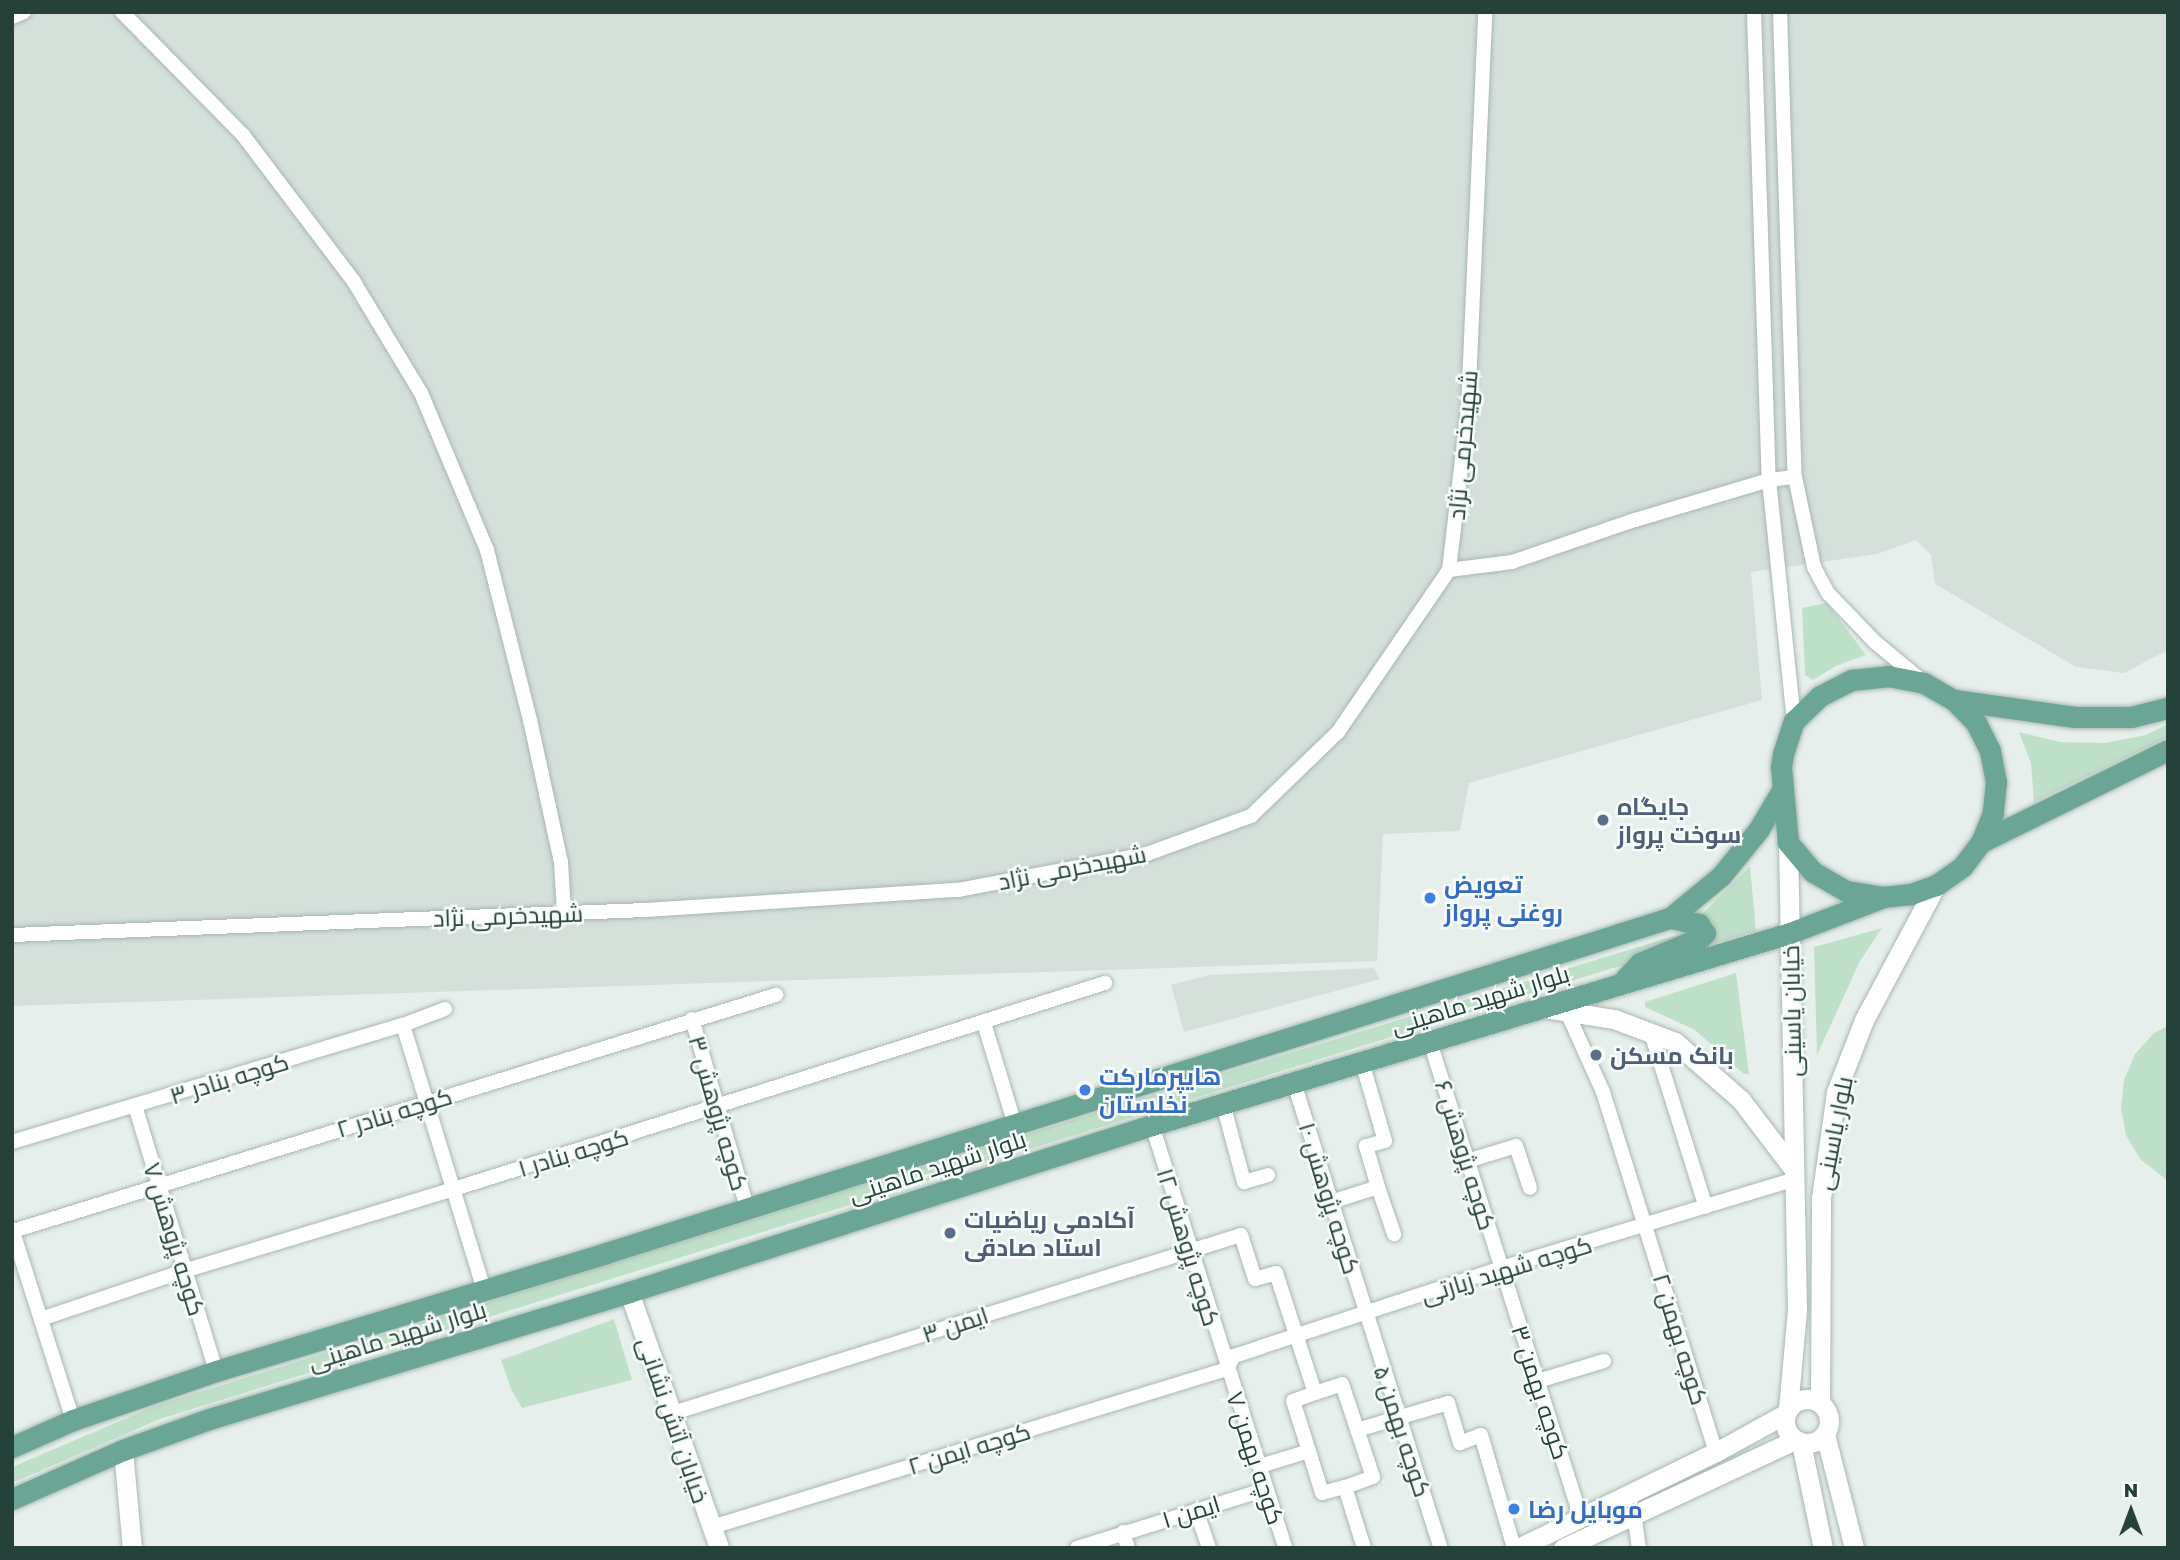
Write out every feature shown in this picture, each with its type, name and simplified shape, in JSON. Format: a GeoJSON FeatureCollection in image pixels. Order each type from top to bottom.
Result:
{"type":"FeatureCollection","features":[{"type":"Feature","properties":{"kind":"main road"},"geometry":{"type":"LineString","coordinates":[[1888,676],[1924,682],[1954,700],[1976,723],[1990,751],[1996,782],[1993,813],[1981,842],[1962,867],[1936,885],[1911,894],[1884,897],[1846,891],[1812,871],[1787,842],[1782,790],[1783,754],[1794,721],[1820,696],[1852,680],[1888,676]]}},
{"type":"Feature","properties":{"kind":"main road"},"geometry":{"type":"LineString","coordinates":[[1954,700],[2075,717],[2131,717],[2168,708]]}},
{"type":"Feature","properties":{"kind":"main road"},"geometry":{"type":"LineString","coordinates":[[1981,842],[2168,750]]}},
{"type":"Feature","properties":{"kind":"main road","name":"بلوار شهید ماهینی"},"geometry":{"type":"LineString","coordinates":[[12,1447],[73,1420],[216,1371],[484,1290],[1670,918],[1721,876],[1759,829],[1782,790]]}},
{"type":"Feature","properties":{"kind":"main road","name":"خیابان یاسینی"},"geometry":{"type":"LineString","coordinates":[[1787,842],[1792,1174]]}},
{"type":"Feature","properties":{"kind":"main road","name":"بلوار یاسینی"},"geometry":{"type":"LineString","coordinates":[[1820,1403],[1821,1198],[1836,1092],[1864,1020],[1936,885]]}},
{"type":"Feature","properties":{"kind":"main road","name":"بلوار شهید ماهینی"},"geometry":{"type":"LineString","coordinates":[[12,1499],[123,1450],[209,1419],[629,1292],[1152,1125],[1790,933],[1884,897]]}},
{"type":"Feature","properties":{"kind":"main road"},"geometry":{"type":"LineString","coordinates":[[1621,983],[1640,963],[1700,938],[1705,933],[1699,924],[1670,918]]}},
{"type":"Feature","properties":{"kind":"main road"},"geometry":{"type":"LineString","coordinates":[[1544,1007],[1614,1019],[1675,1042],[1741,1100],[1792,1174]]}},
{"type":"Feature","properties":{"kind":"main road","name":"بلوار یاسینی"},"geometry":{"type":"LineString","coordinates":[[1787,1411],[1797,1310],[1792,1174]]}},
{"type":"Feature","properties":{"kind":"main road","name":"خیابان آتش نشانی"},"geometry":{"type":"LineString","coordinates":[[629,1292],[719,1548]]}},
{"type":"Feature","properties":{"kind":"main road"},"geometry":{"type":"LineString","coordinates":[[1516,1548],[1716,1452],[1787,1411],[1800,1399],[1820,1403],[1828,1414],[1825,1434],[1854,1548]]}},
{"type":"Feature","properties":{"kind":"main road"},"geometry":{"type":"LineString","coordinates":[[1787,1411],[1785,1429],[1798,1442],[1822,1548]]}},
{"type":"Feature","properties":{"kind":"main road"},"geometry":{"type":"LineString","coordinates":[[1563,1548],[1634,1513],[1798,1442],[1814,1442],[1825,1434]]}},
{"type":"Feature","properties":{"kind":"main road"},"geometry":{"type":"LineString","coordinates":[[123,1450],[132,1548]]}},
{"type":"Feature","properties":{"kind":"street"},"geometry":{"type":"LineString","coordinates":[[12,17],[24,12]]}},
{"type":"Feature","properties":{"kind":"street"},"geometry":{"type":"LineString","coordinates":[[122,12],[243,135],[354,282],[421,393],[487,550],[530,720],[561,862],[564,913]]}},
{"type":"Feature","properties":{"kind":"street","name":"شهیدخرمی نژاد"},"geometry":{"type":"LineString","coordinates":[[12,935],[564,913],[958,890],[1147,854],[1251,816],[1338,733],[1449,569],[1468,408],[1485,12]]}},
{"type":"Feature","properties":{"kind":"street"},"geometry":{"type":"LineString","coordinates":[[1754,12],[1769,480],[1794,721]]}},
{"type":"Feature","properties":{"kind":"street"},"geometry":{"type":"LineString","coordinates":[[1780,12],[1795,478],[1814,566],[1828,593],[1875,642],[1924,682]]}},
{"type":"Feature","properties":{"kind":"street"},"geometry":{"type":"LineString","coordinates":[[1449,569],[1512,562],[1635,520],[1769,480],[1795,478]]}},
{"type":"Feature","properties":{"kind":"street","name":"کوچه بنادر ۱"},"geometry":{"type":"LineString","coordinates":[[41,1319],[184,1270],[454,1189],[1105,983]]}},
{"type":"Feature","properties":{"kind":"street","name":"کوچه بنادر ۲"},"geometry":{"type":"LineString","coordinates":[[13,1230],[776,995]]}},
{"type":"Feature","properties":{"kind":"street","name":"کوچه بنادر ۳"},"geometry":{"type":"LineString","coordinates":[[12,1142],[403,1025],[445,1009]]}},
{"type":"Feature","properties":{"kind":"street","name":"کوچه بهمن ۲"},"geometry":{"type":"LineString","coordinates":[[1566,1010],[1603,1092],[1716,1452]]}},
{"type":"Feature","properties":{"kind":"street","name":"کوچه پژوهش ۳"},"geometry":{"type":"LineString","coordinates":[[692,1019],[747,1207]]}},
{"type":"Feature","properties":{"kind":"street"},"geometry":{"type":"LineString","coordinates":[[984,1023],[1014,1122]]}},
{"type":"Feature","properties":{"kind":"street"},"geometry":{"type":"LineString","coordinates":[[403,1025],[484,1290]]}},
{"type":"Feature","properties":{"kind":"street"},"geometry":{"type":"LineString","coordinates":[[1651,1032],[1706,1207]]}},
{"type":"Feature","properties":{"kind":"street","name":"کوچه پژوهش ۶"},"geometry":{"type":"LineString","coordinates":[[1430,1042],[1502,1268]]}},
{"type":"Feature","properties":{"kind":"street"},"geometry":{"type":"LineString","coordinates":[[1362,1062],[1385,1141],[1366,1146],[1394,1234]]}},
{"type":"Feature","properties":{"kind":"street","name":"کوچه پژوهش ۱۰"},"geometry":{"type":"LineString","coordinates":[[1294,1083],[1366,1313]]}},
{"type":"Feature","properties":{"kind":"street"},"geometry":{"type":"LineString","coordinates":[[1223,1104],[1244,1182],[1268,1175]]}},
{"type":"Feature","properties":{"kind":"street","name":"کوچه پژوهش ۷"},"geometry":{"type":"LineString","coordinates":[[135,1107],[216,1371]]}},
{"type":"Feature","properties":{"kind":"street","name":"کوچه پژوهش ۱۲"},"geometry":{"type":"LineString","coordinates":[[1152,1125],[1227,1368]]}},
{"type":"Feature","properties":{"kind":"street"},"geometry":{"type":"LineString","coordinates":[[1467,1161],[1516,1146],[1530,1188]]}},
{"type":"Feature","properties":{"kind":"street","name":"کوچه شهید زیارتی"},"geometry":{"type":"LineString","coordinates":[[1227,1368],[1234,1356],[1502,1268],[1706,1207],[1792,1174]]}},
{"type":"Feature","properties":{"kind":"street"},"geometry":{"type":"LineString","coordinates":[[1331,1202],[1378,1187]]}},
{"type":"Feature","properties":{"kind":"street"},"geometry":{"type":"LineString","coordinates":[[13,1230],[18,1266],[41,1319],[73,1420]]}},
{"type":"Feature","properties":{"kind":"street","name":"ایمن ۳"},"geometry":{"type":"LineString","coordinates":[[670,1414],[1189,1250],[1241,1236],[1255,1279],[1276,1273],[1297,1336]]}},
{"type":"Feature","properties":{"kind":"street","name":"کوچه بهمن ۳"},"geometry":{"type":"LineString","coordinates":[[1502,1268],[1581,1517]]}},
{"type":"Feature","properties":{"kind":"street","name":"کوچه بهمن ۵"},"geometry":{"type":"LineString","coordinates":[[1366,1313],[1441,1548]]}},
{"type":"Feature","properties":{"kind":"street"},"geometry":{"type":"LineString","coordinates":[[1297,1336],[1315,1393]]}},
{"type":"Feature","properties":{"kind":"street"},"geometry":{"type":"LineString","coordinates":[[1538,1381],[1604,1362]]}},
{"type":"Feature","properties":{"kind":"street","name":"کوچه بهمن ۷"},"geometry":{"type":"LineString","coordinates":[[1227,1368],[1284,1548]]}},
{"type":"Feature","properties":{"kind":"street","name":"کوچه ایمن ۲"},"geometry":{"type":"LineString","coordinates":[[712,1527],[1227,1368]]}},
{"type":"Feature","properties":{"kind":"street"},"geometry":{"type":"LineString","coordinates":[[1342,1384],[1357,1430],[1373,1477],[1322,1493],[1293,1401],[1342,1384]]}},
{"type":"Feature","properties":{"kind":"street"},"geometry":{"type":"LineString","coordinates":[[1357,1430],[1448,1403],[1460,1443],[1482,1435],[1516,1548]]}},
{"type":"Feature","properties":{"kind":"street"},"geometry":{"type":"LineString","coordinates":[[1259,1466],[1309,1451]]}},
{"type":"Feature","properties":{"kind":"street"},"geometry":{"type":"LineString","coordinates":[[1345,1487],[1364,1548]]}},
{"type":"Feature","properties":{"kind":"street","name":"ایمن ۱"},"geometry":{"type":"LineString","coordinates":[[1077,1548],[1266,1489]]}},
{"type":"Feature","properties":{"kind":"street"},"geometry":{"type":"LineString","coordinates":[[1196,1510],[1209,1548]]}},
{"type":"Feature","properties":{"kind":"street"},"geometry":{"type":"LineString","coordinates":[[1634,1513],[1639,1548]]}},
{"type":"Feature","properties":{"kind":"street"},"geometry":{"type":"LineString","coordinates":[[1123,1532],[1128,1548]]}},
{"type":"Feature","properties":{"kind":"shaded area"},"geometry":{"type":"Polygon","coordinates":[[[12,12],[2168,12],[2168,650],[2124,673],[2076,667],[1935,584],[1931,555],[1916,540],[1877,554],[1751,572],[1762,700],[1469,783],[1460,831],[1383,834],[1377,961],[12,1006],[12,12]]]}},
{"type":"Feature","properties":{"kind":"shaded area"},"geometry":{"type":"Polygon","coordinates":[[[1374,968],[1380,979],[1184,1032],[1171,985],[1209,975],[1374,968]]]}},
{"type":"Feature","properties":{"kind":"green space"},"geometry":{"type":"Polygon","coordinates":[[[1827,603],[1866,655],[1836,666],[1813,680],[1805,675],[1802,608],[1827,603]]]}},
{"type":"Feature","properties":{"kind":"green space"},"geometry":{"type":"Polygon","coordinates":[[[2168,724],[2168,737],[2034,802],[2031,763],[2019,732],[2060,742],[2105,743],[2146,735],[2168,724]]]}},
{"type":"Feature","properties":{"kind":"green space"},"geometry":{"type":"Polygon","coordinates":[[[1750,866],[1756,931],[1711,944],[1714,925],[1703,913],[1750,866]]]}},
{"type":"Feature","properties":{"kind":"green space"},"geometry":{"type":"Polygon","coordinates":[[[1882,928],[1860,961],[1817,1055],[1814,947],[1882,928]]]}},
{"type":"Feature","properties":{"kind":"green space"},"geometry":{"type":"Polygon","coordinates":[[[1691,931],[1637,953],[1623,965],[160,1419],[12,1483],[12,1467],[155,1406],[1182,1086],[1691,931]]]}},
{"type":"Feature","properties":{"kind":"green space"},"geometry":{"type":"Polygon","coordinates":[[[1736,973],[1749,1074],[1744,1074],[1695,1030],[1645,1007],[1645,1002],[1736,973]]]}},
{"type":"Feature","properties":{"kind":"green space"},"geometry":{"type":"Polygon","coordinates":[[[2168,1026],[2168,1181],[2140,1159],[2126,1135],[2121,1108],[2124,1080],[2135,1054],[2154,1033],[2168,1026]]]}},
{"type":"Feature","properties":{"kind":"green space"},"geometry":{"type":"Polygon","coordinates":[[[614,1319],[632,1380],[522,1408],[511,1389],[501,1360],[614,1319]]]}},
{"type":"Feature","properties":{"kind":"place","name":"جایگاه سوخت پرواز"},"geometry":{"type":"Point","coordinates":[1603,820]}},
{"type":"Feature","properties":{"kind":"place","name":"تعویض روغنی پرواز"},"geometry":{"type":"Point","coordinates":[1430,898]}},
{"type":"Feature","properties":{"kind":"place","name":"بانک مسکن"},"geometry":{"type":"Point","coordinates":[1596,1055]}},
{"type":"Feature","properties":{"kind":"place","name":"هایپرمارکت نخلستان"},"geometry":{"type":"Point","coordinates":[1085,1090]}},
{"type":"Feature","properties":{"kind":"place","name":"آکادمی ریاضیات استاد صادقی"},"geometry":{"type":"Point","coordinates":[950,1233]}},
{"type":"Feature","properties":{"kind":"place","name":"موبایل رضا"},"geometry":{"type":"Point","coordinates":[1514,1509]}}]}
